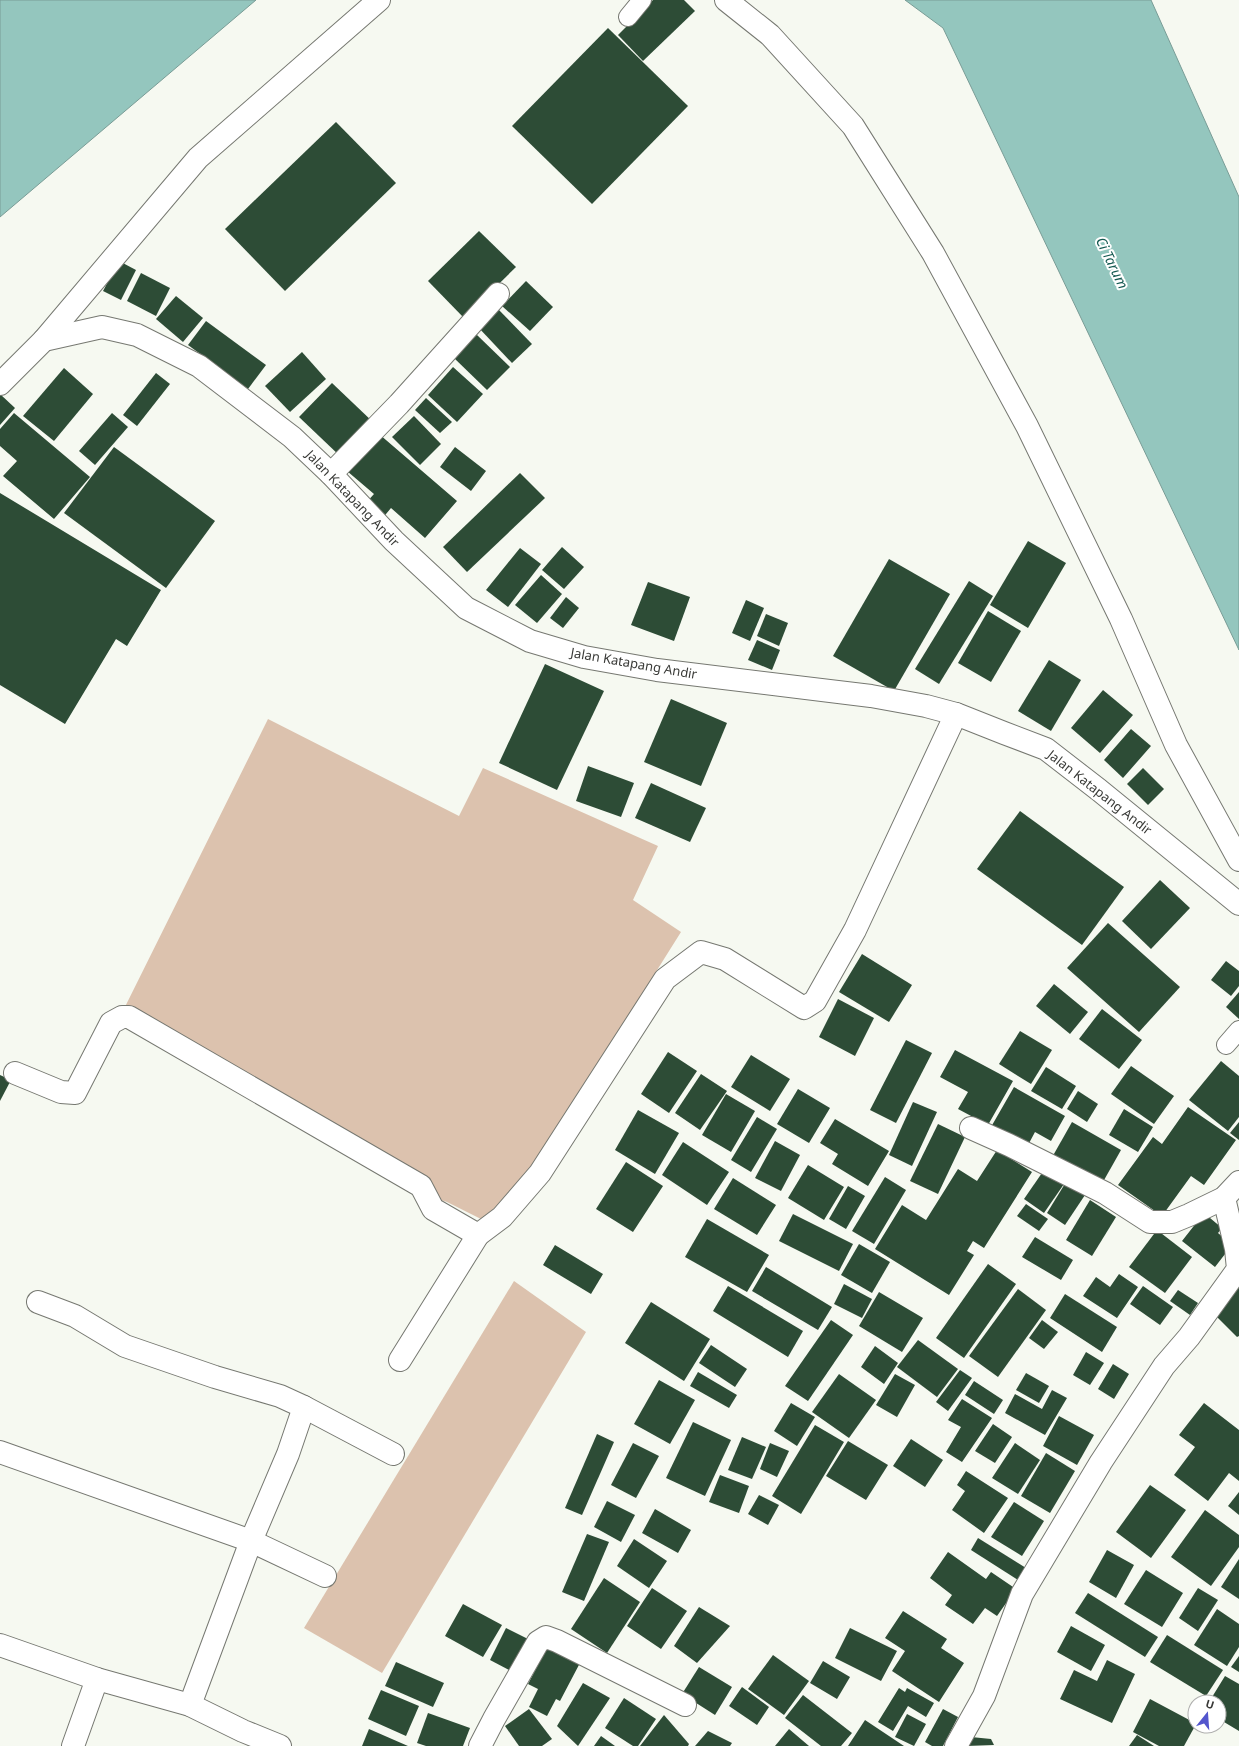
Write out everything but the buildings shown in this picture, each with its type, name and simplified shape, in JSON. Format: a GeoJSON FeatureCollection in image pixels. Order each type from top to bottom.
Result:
{"type":"FeatureCollection","features":[{"type":"Feature","properties":{"kind":"street"},"geometry":{"type":"LineString","coordinates":[[0,384],[44,340],[198,158],[379,0]]}},
{"type":"Feature","properties":{"kind":"street"},"geometry":{"type":"LineString","coordinates":[[726,0],[770,36],[853,126],[933,253],[1027,426],[1121,619],[1176,745],[1239,860]]}},
{"type":"Feature","properties":{"kind":"street"},"geometry":{"type":"LineString","coordinates":[[331,474],[399,404],[498,294]]}},
{"type":"Feature","properties":{"kind":"street","name":"Jalan Katapang Andir"},"geometry":{"type":"LineString","coordinates":[[44,340],[102,327],[137,335],[199,366],[292,437],[331,474],[394,541],[466,608],[530,640],[584,657],[657,670],[871,696],[926,706],[956,714],[1046,749],[1099,790],[1239,904]]}},
{"type":"Feature","properties":{"kind":"street"},"geometry":{"type":"LineString","coordinates":[[400,1360],[478,1234],[502,1217],[540,1173],[665,979],[701,952],[725,959],[804,1008],[815,1001],[855,930],[956,714]]}},
{"type":"Feature","properties":{"kind":"street"},"geometry":{"type":"LineString","coordinates":[[15,1073],[60,1092],[75,1093],[111,1023],[122,1017],[129,1017],[421,1186],[433,1209],[478,1234]]}},
{"type":"Feature","properties":{"kind":"street"},"geometry":{"type":"LineString","coordinates":[[971,1128],[1009,1145],[1105,1193],[1150,1222],[1172,1222],[1224,1198],[1239,1182]]}},
{"type":"Feature","properties":{"kind":"street"},"geometry":{"type":"LineString","coordinates":[[956,1746],[984,1696],[1022,1594],[1101,1462],[1164,1366],[1189,1337],[1238,1269],[1236,1249],[1224,1198]]}},
{"type":"Feature","properties":{"kind":"street"},"geometry":{"type":"LineString","coordinates":[[38,1302],[75,1316],[125,1346],[215,1377],[280,1396],[393,1454]]}},
{"type":"Feature","properties":{"kind":"street"},"geometry":{"type":"LineString","coordinates":[[190,1705],[251,1541],[288,1454],[304,1407]]}},
{"type":"Feature","properties":{"kind":"street"},"geometry":{"type":"LineString","coordinates":[[0,1452],[251,1541],[324,1576]]}},
{"type":"Feature","properties":{"kind":"street"},"geometry":{"type":"LineString","coordinates":[[480,1746],[538,1642],[546,1637],[557,1641],[685,1705]]}},
{"type":"Feature","properties":{"kind":"street"},"geometry":{"type":"LineString","coordinates":[[0,1645],[97,1679],[190,1705],[240,1738],[280,1746]]}},
{"type":"Feature","properties":{"kind":"street"},"geometry":{"type":"LineString","coordinates":[[73,1746],[97,1679]]}},
{"type":"Feature","properties":{"kind":"lane"},"geometry":{"type":"LineString","coordinates":[[628,17],[642,0]]}},
{"type":"Feature","properties":{"kind":"lane"},"geometry":{"type":"LineString","coordinates":[[1226,1045],[1239,1030]]}},
{"type":"Feature","properties":{"kind":"shaded area"},"geometry":{"type":"Polygon","coordinates":[[[268,719],[459,816],[483,768],[658,846],[633,900],[681,932],[532,1169],[483,1220],[447,1202],[410,1190],[117,1023],[268,719]]]}},
{"type":"Feature","properties":{"kind":"shaded area"},"geometry":{"type":"Polygon","coordinates":[[[514,1281],[586,1332],[382,1673],[304,1628],[514,1281]]]}},
{"type":"Feature","properties":{"kind":"water"},"geometry":{"type":"Polygon","coordinates":[[[0,0],[256,0],[0,217],[0,0]]]}},
{"type":"Feature","properties":{"kind":"water","name":"Ci Tarum"},"geometry":{"type":"Polygon","coordinates":[[[905,0],[1151,0],[1239,197],[1239,650],[943,28],[905,0]]]}}]}
